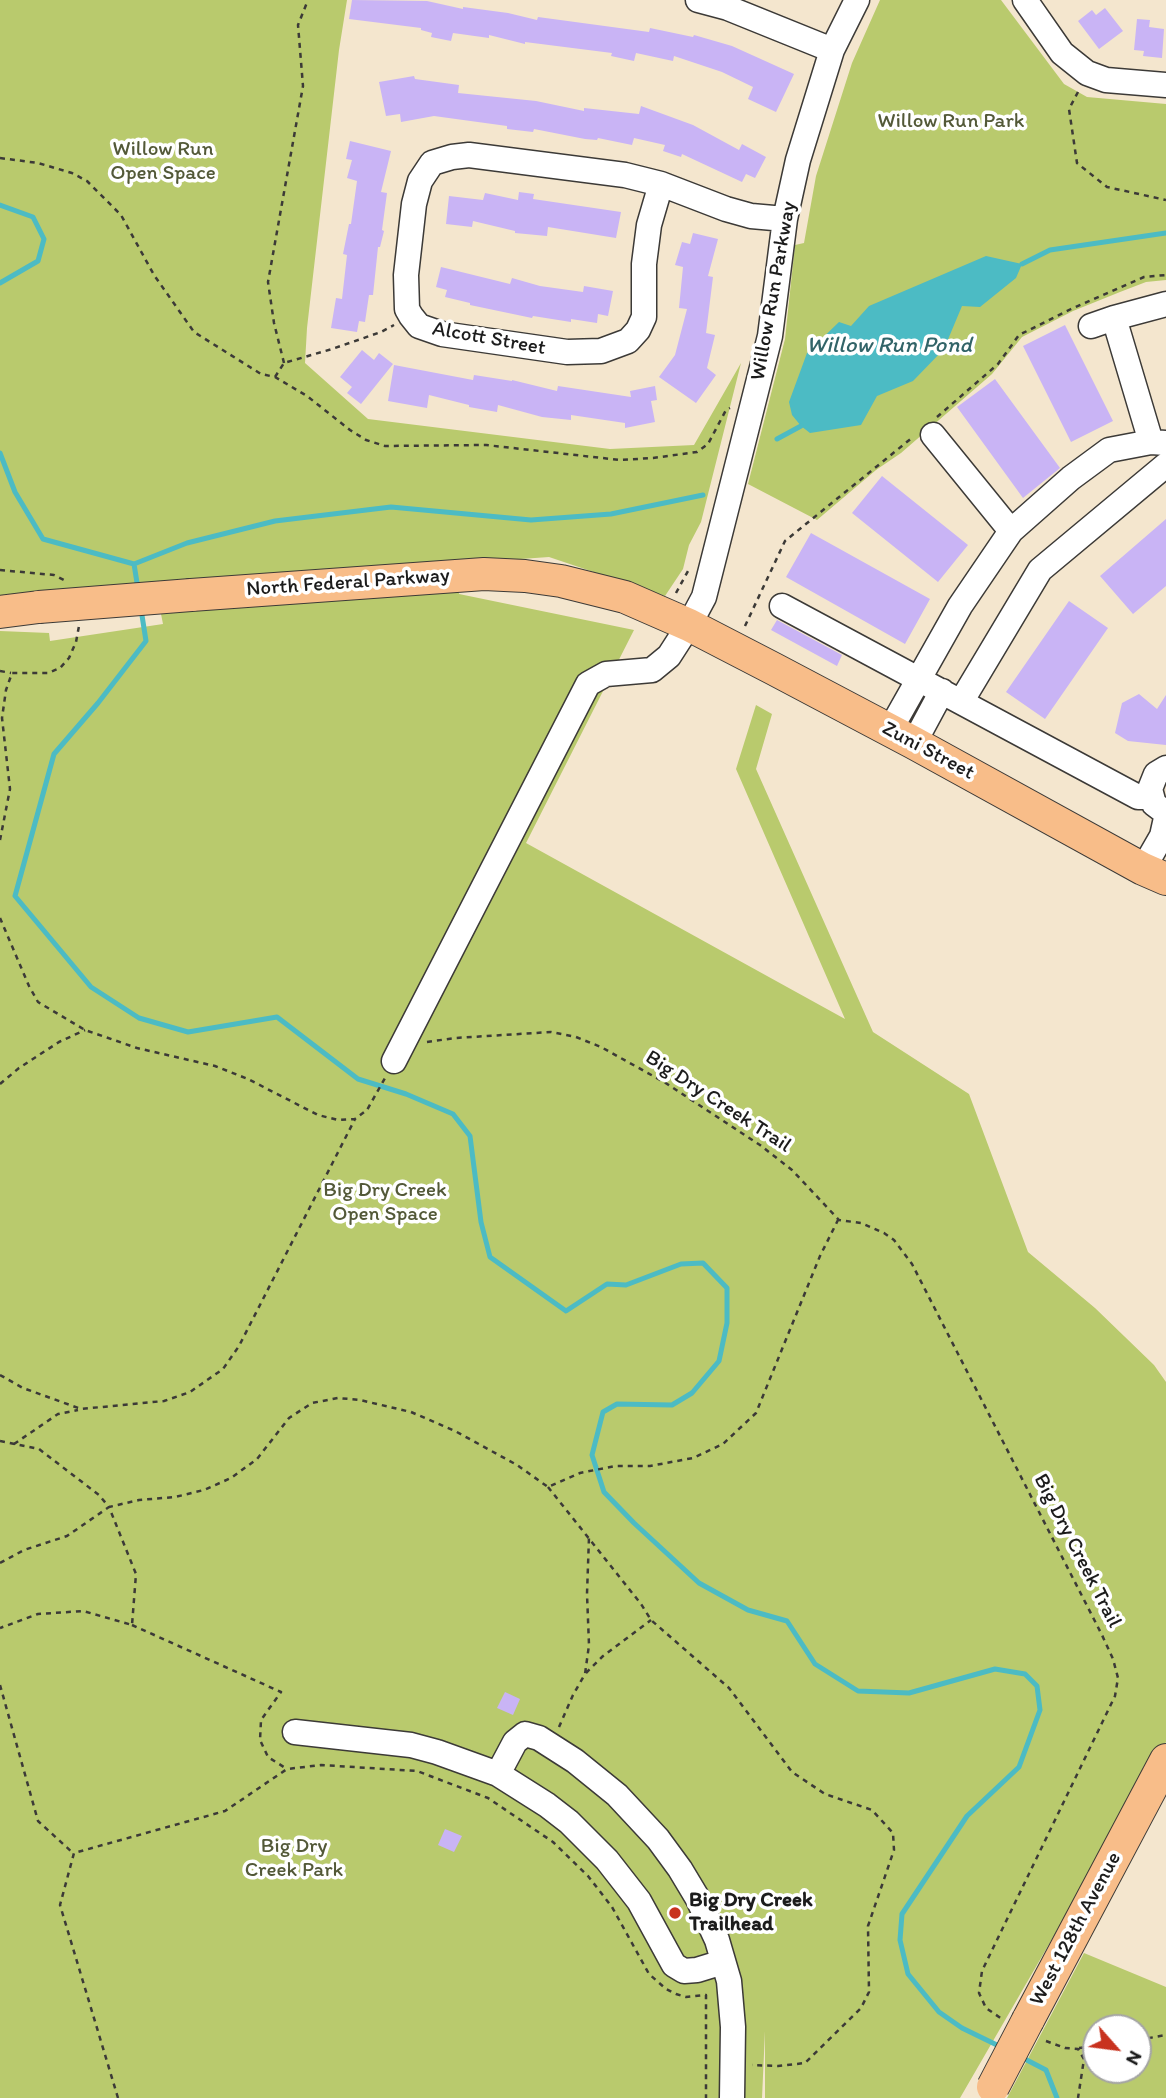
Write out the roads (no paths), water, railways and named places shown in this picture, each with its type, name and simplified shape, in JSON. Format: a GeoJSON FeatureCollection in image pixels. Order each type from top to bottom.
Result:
{"type":"FeatureCollection","features":[{"type":"Feature","properties":{"kind":"main road","name":"North Federal Parkway"},"geometry":{"type":"LineString","coordinates":[[0,612],[484,574],[561,581],[625,597],[689,625]]}},
{"type":"Feature","properties":{"kind":"main road","name":"Zuni Street"},"geometry":{"type":"LineString","coordinates":[[689,625],[1155,874]]}},
{"type":"Feature","properties":{"kind":"main road","name":"West 128th Avenue"},"geometry":{"type":"LineString","coordinates":[[990,2093],[1166,1760]]}},
{"type":"Feature","properties":{"kind":"street"},"geometry":{"type":"LineString","coordinates":[[698,0],[728,8],[832,50]]}},
{"type":"Feature","properties":{"kind":"street","name":"Willow Run Parkway"},"geometry":{"type":"LineString","coordinates":[[391,1067],[588,684],[606,674],[652,670],[669,656],[704,597],[770,336],[785,219],[798,160],[832,50],[857,0]]}},
{"type":"Feature","properties":{"kind":"street"},"geometry":{"type":"LineString","coordinates":[[1025,0],[1062,53],[1087,74],[1105,80],[1166,85]]}},
{"type":"Feature","properties":{"kind":"street","name":"Alcott Street"},"geometry":{"type":"LineString","coordinates":[[661,184],[649,225],[644,264],[644,317],[638,330],[628,341],[601,351],[567,352],[442,334],[419,326],[407,309],[406,275],[414,204],[420,181],[432,163],[452,157],[469,155],[625,174],[661,184],[726,209],[751,216],[785,219]]}},
{"type":"Feature","properties":{"kind":"street"},"geometry":{"type":"LineString","coordinates":[[902,737],[919,679],[961,606],[1011,530],[1071,478],[1109,450],[1159,443],[1103,322],[1166,304]]}},
{"type":"Feature","properties":{"kind":"street"},"geometry":{"type":"LineString","coordinates":[[933,435],[1011,530]]}},
{"type":"Feature","properties":{"kind":"street"},"geometry":{"type":"LineString","coordinates":[[902,737],[951,697],[1040,570],[1166,465]]}},
{"type":"Feature","properties":{"kind":"street"},"geometry":{"type":"LineString","coordinates":[[782,606],[1161,809]]}},
{"type":"Feature","properties":{"kind":"street"},"geometry":{"type":"LineString","coordinates":[[1155,874],[1162,836],[1161,809],[1152,781],[1156,774],[1166,768]]}},
{"type":"Feature","properties":{"kind":"street"},"geometry":{"type":"LineString","coordinates":[[295,1732],[411,1745],[498,1774],[569,1822],[607,1860],[639,1901],[674,1965],[684,1970],[697,1970],[723,1962]]}},
{"type":"Feature","properties":{"kind":"street"},"geometry":{"type":"LineString","coordinates":[[498,1774],[514,1742],[525,1734],[539,1738],[597,1777],[658,1839],[680,1869],[717,1940],[732,2001],[732,2098]]}},
{"type":"Feature","properties":{"kind":"water","name":"Willow Run Pond"},"geometry":{"type":"Polygon","coordinates":[[[986,256],[1022,264],[1016,278],[980,307],[962,306],[944,349],[913,381],[877,396],[861,425],[810,433],[801,426],[792,415],[789,402],[807,353],[839,322],[851,326],[869,306],[986,256]]]}},
{"type":"Feature","properties":{"kind":"waterway"},"geometry":{"type":"LineString","coordinates":[[0,205],[33,217],[44,239],[38,261],[0,283]]}},
{"type":"Feature","properties":{"kind":"waterway"},"geometry":{"type":"LineString","coordinates":[[1022,264],[1050,250],[1166,233]]}},
{"type":"Feature","properties":{"kind":"waterway"},"geometry":{"type":"LineString","coordinates":[[777,439],[801,426]]}},
{"type":"Feature","properties":{"kind":"waterway"},"geometry":{"type":"LineString","coordinates":[[0,453],[15,492],[43,539],[134,564],[138,589]]}},
{"type":"Feature","properties":{"kind":"waterway"},"geometry":{"type":"LineString","coordinates":[[134,564],[187,543],[275,521],[391,507],[531,520],[611,514],[703,495]]}},
{"type":"Feature","properties":{"kind":"waterway"},"geometry":{"type":"LineString","coordinates":[[141,609],[146,641],[54,754],[15,896],[91,987],[139,1018],[188,1032],[277,1017],[358,1079],[406,1094],[453,1114],[470,1136],[481,1222],[490,1257],[566,1311],[607,1284],[626,1285],[681,1264],[703,1263],[727,1288],[727,1323],[719,1361],[692,1393],[672,1405],[617,1404],[603,1412],[592,1455],[604,1492],[699,1583],[748,1610],[787,1621],[815,1664],[858,1691],[909,1693],[995,1669],[1025,1674],[1037,1686],[1040,1710],[1019,1767],[967,1816],[902,1914],[900,1940],[908,1974],[939,2012],[962,2028],[1001,2047]]}},
{"type":"Feature","properties":{"kind":"waterway"},"geometry":{"type":"LineString","coordinates":[[1019,2056],[1046,2070],[1057,2098]]}},
{"type":"Feature","properties":{"kind":"place","name":"Big Dry Creek Trailhead"},"geometry":{"type":"Point","coordinates":[675,1913]}},
{"type":"Feature","properties":{"kind":"park label","name":"Willow Run Park"},"geometry":{"type":"Point","coordinates":[951,122]}},
{"type":"Feature","properties":{"kind":"park label","name":"Willow Run Open Space"},"geometry":{"type":"Point","coordinates":[163,162]}},
{"type":"Feature","properties":{"kind":"park label","name":"Big Dry Creek Open Space"},"geometry":{"type":"Point","coordinates":[385,1203]}},
{"type":"Feature","properties":{"kind":"park label","name":"Big Dry Creek Park"},"geometry":{"type":"Point","coordinates":[294,1859]}}]}
